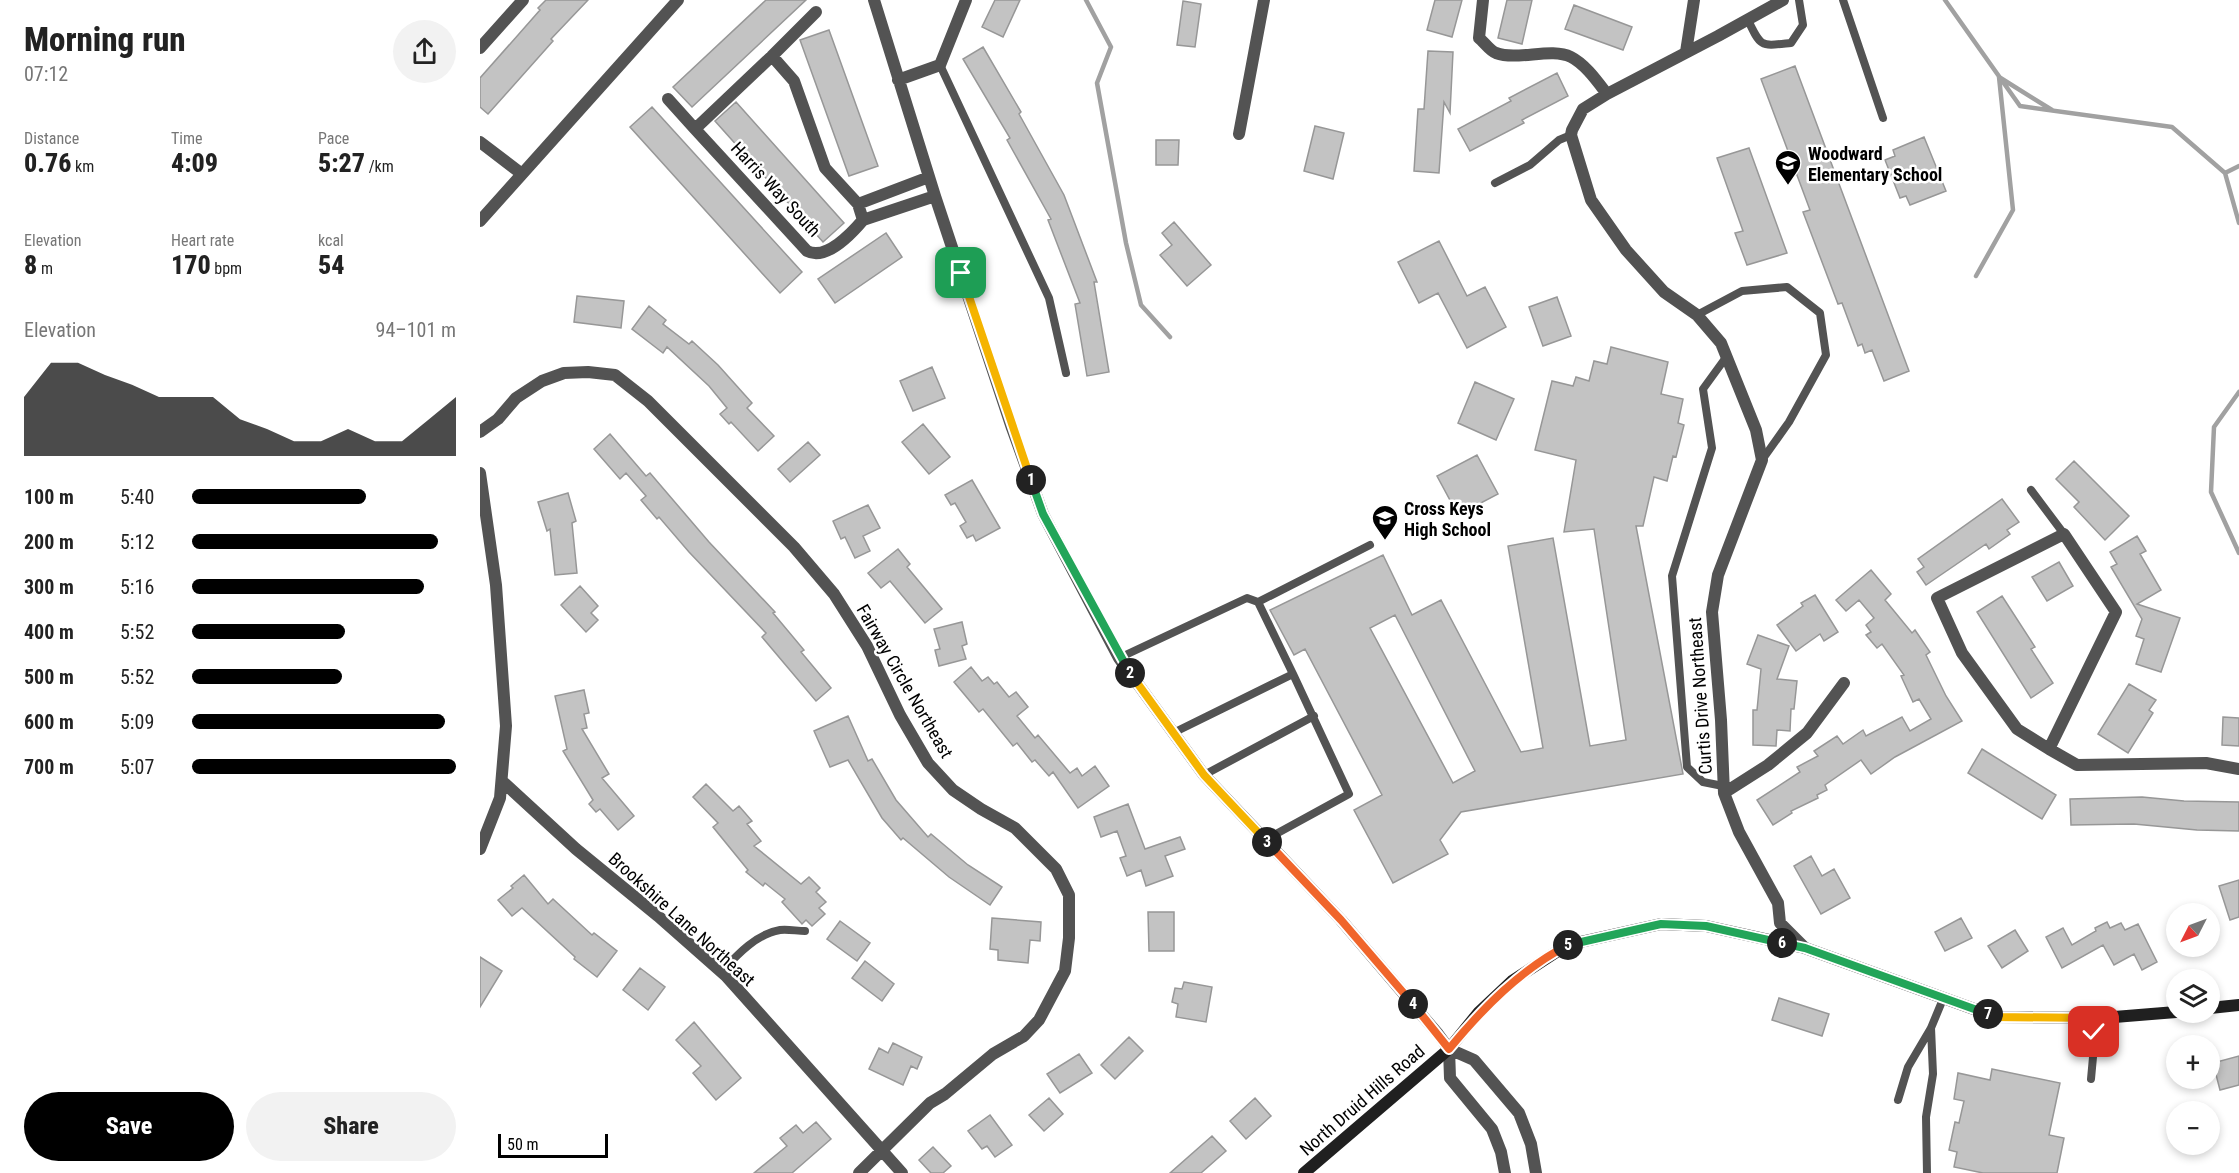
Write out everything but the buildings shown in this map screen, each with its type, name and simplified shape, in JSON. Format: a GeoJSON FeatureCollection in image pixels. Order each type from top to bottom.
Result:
{"type":"FeatureCollection","features":[{"type":"Feature","properties":{"kind":"main road","name":"North Druid Hills Road"},"geometry":{"type":"LineString","coordinates":[[1304,1173],[1449,1049],[1479,1012],[1512,981],[1567,945],[1661,924],[1706,926],[1805,948],[1996,1017],[2094,1018],[2166,1013]]}},
{"type":"Feature","properties":{"kind":"main road"},"geometry":{"type":"LineString","coordinates":[[2220,1007],[2239,1005]]}},
{"type":"Feature","properties":{"kind":"street"},"geometry":{"type":"LineString","coordinates":[[480,48],[523,0]]}},
{"type":"Feature","properties":{"kind":"street"},"geometry":{"type":"LineString","coordinates":[[480,221],[678,0]]}},
{"type":"Feature","properties":{"kind":"street"},"geometry":{"type":"LineString","coordinates":[[874,0],[935,196],[1008,417],[1043,514],[1119,658],[1204,775],[1341,920],[1449,1049],[1474,1060],[1519,1113],[1531,1144],[1536,1173]]}},
{"type":"Feature","properties":{"kind":"street"},"geometry":{"type":"LineString","coordinates":[[898,80],[940,65],[966,0]]}},
{"type":"Feature","properties":{"kind":"street"},"geometry":{"type":"LineString","coordinates":[[1239,134],[1264,0]]}},
{"type":"Feature","properties":{"kind":"street"},"geometry":{"type":"LineString","coordinates":[[1483,0],[1479,38],[1495,53],[1518,56],[1547,54],[1570,56],[1607,94]]}},
{"type":"Feature","properties":{"kind":"street"},"geometry":{"type":"LineString","coordinates":[[1686,52],[1694,0]]}},
{"type":"Feature","properties":{"kind":"street"},"geometry":{"type":"LineString","coordinates":[[1762,460],[1756,429],[1721,343],[1697,315],[1664,292],[1626,250],[1591,200],[1571,135],[1583,109],[1783,0]]}},
{"type":"Feature","properties":{"kind":"street"},"geometry":{"type":"LineString","coordinates":[[695,129],[816,12]]}},
{"type":"Feature","properties":{"kind":"street"},"geometry":{"type":"LineString","coordinates":[[772,56],[794,81],[825,168],[858,204],[863,220]]}},
{"type":"Feature","properties":{"kind":"street","name":"Harris Way South"},"geometry":{"type":"LineString","coordinates":[[668,99],[812,254],[821,253],[842,242],[863,220],[935,196]]}},
{"type":"Feature","properties":{"kind":"street"},"geometry":{"type":"LineString","coordinates":[[480,142],[522,174]]}},
{"type":"Feature","properties":{"kind":"street"},"geometry":{"type":"LineString","coordinates":[[858,204],[929,177]]}},
{"type":"Feature","properties":{"kind":"street","name":"Fairway Circle Northeast"},"geometry":{"type":"LineString","coordinates":[[480,432],[498,419],[516,398],[542,381],[564,373],[588,372],[615,375],[648,401],[794,547],[834,594],[867,646],[900,715],[928,763],[953,790],[1015,828],[1056,869],[1070,895],[1069,938],[1065,971],[1039,1020],[1024,1036],[993,1054],[945,1094],[930,1103],[859,1173]]}},
{"type":"Feature","properties":{"kind":"street","name":"Curtis Drive Northeast"},"geometry":{"type":"LineString","coordinates":[[1762,460],[1718,575],[1712,612],[1724,790],[1739,832],[1778,903],[1780,923],[1805,948]]}},
{"type":"Feature","properties":{"kind":"street"},"geometry":{"type":"LineString","coordinates":[[480,473],[496,585],[506,726],[500,798],[480,849]]}},
{"type":"Feature","properties":{"kind":"street"},"geometry":{"type":"LineString","coordinates":[[2049,749],[2116,612],[2064,534],[1937,598],[1962,653],[2018,729],[2049,749],[2077,765],[2206,763],[2239,769]]}},
{"type":"Feature","properties":{"kind":"street"},"geometry":{"type":"LineString","coordinates":[[1724,790],[1768,765],[1807,733],[1844,683]]}},
{"type":"Feature","properties":{"kind":"street","name":"Brookshire Lane Northeast"},"geometry":{"type":"LineString","coordinates":[[502,781],[576,849],[658,916],[721,972],[902,1173]]}},
{"type":"Feature","properties":{"kind":"street"},"geometry":{"type":"LineString","coordinates":[[1449,1049],[1450,1078],[1492,1128],[1501,1152],[1505,1173]]}},
{"type":"Feature","properties":{"kind":"lane"},"geometry":{"type":"LineString","coordinates":[[1748,20],[1757,40],[1767,45],[1791,44],[1803,25],[1799,0]]}},
{"type":"Feature","properties":{"kind":"lane"},"geometry":{"type":"LineString","coordinates":[[1843,0],[1883,118]]}},
{"type":"Feature","properties":{"kind":"lane"},"geometry":{"type":"LineString","coordinates":[[940,65],[1048,298],[1066,373]]}},
{"type":"Feature","properties":{"kind":"lane"},"geometry":{"type":"LineString","coordinates":[[1495,183],[1530,165],[1558,140],[1571,135]]}},
{"type":"Feature","properties":{"kind":"lane"},"geometry":{"type":"LineString","coordinates":[[1697,315],[1742,291],[1787,287],[1820,314],[1826,355],[1789,422],[1762,460]]}},
{"type":"Feature","properties":{"kind":"lane"},"geometry":{"type":"LineString","coordinates":[[1724,790],[1703,782],[1687,766],[1672,576],[1712,448],[1703,389],[1727,356]]}},
{"type":"Feature","properties":{"kind":"lane"},"geometry":{"type":"LineString","coordinates":[[2031,490],[2064,534]]}},
{"type":"Feature","properties":{"kind":"lane"},"geometry":{"type":"LineString","coordinates":[[1258,602],[1370,545]]}},
{"type":"Feature","properties":{"kind":"lane"},"geometry":{"type":"LineString","coordinates":[[1119,658],[1247,598],[1258,602],[1349,794],[1265,840]]}},
{"type":"Feature","properties":{"kind":"lane"},"geometry":{"type":"LineString","coordinates":[[1173,733],[1293,674]]}},
{"type":"Feature","properties":{"kind":"lane"},"geometry":{"type":"LineString","coordinates":[[1204,775],[1314,716]]}},
{"type":"Feature","properties":{"kind":"lane"},"geometry":{"type":"LineString","coordinates":[[721,972],[740,952],[758,939],[780,930],[805,931]]}},
{"type":"Feature","properties":{"kind":"lane"},"geometry":{"type":"LineString","coordinates":[[1898,1100],[1908,1067],[1931,1028],[1942,999]]}},
{"type":"Feature","properties":{"kind":"lane"},"geometry":{"type":"LineString","coordinates":[[2091,1079],[2095,1035],[2094,1018]]}},
{"type":"Feature","properties":{"kind":"lane"},"geometry":{"type":"LineString","coordinates":[[1927,1173],[1926,1118],[1933,1074],[1931,1028]]}},
{"type":"Feature","properties":{"kind":"waterway"},"geometry":{"type":"LineString","coordinates":[[1086,0],[1111,47],[1097,83],[1126,243],[1141,305],[1170,337]]}},
{"type":"Feature","properties":{"kind":"waterway"},"geometry":{"type":"LineString","coordinates":[[1945,0],[2020,106],[2172,127],[2225,173],[2239,166]]}},
{"type":"Feature","properties":{"kind":"waterway"},"geometry":{"type":"LineString","coordinates":[[1976,276],[2013,210],[1999,77],[2052,110]]}},
{"type":"Feature","properties":{"kind":"waterway"},"geometry":{"type":"LineString","coordinates":[[2225,173],[2239,223]]}},
{"type":"Feature","properties":{"kind":"waterway"},"geometry":{"type":"LineString","coordinates":[[2239,392],[2214,427],[2211,492],[2239,553]]}},
{"type":"Feature","properties":{"kind":"place","name":"Woodward Elementary School"},"geometry":{"type":"Point","coordinates":[1788,186]}},
{"type":"Feature","properties":{"kind":"place","name":"Cross Keys High School"},"geometry":{"type":"Point","coordinates":[1385,541]}},
{"type":"Feature","properties":{"kind":"route"},"geometry":{"type":"LineString","coordinates":[[961,273],[1043,514],[1119,658],[1204,775],[1341,920],[1449,1049],[1479,1012],[1512,981],[1567,945],[1661,924],[1706,926],[1805,948],[1996,1017],[2094,1018],[2094,1032]]}}]}
